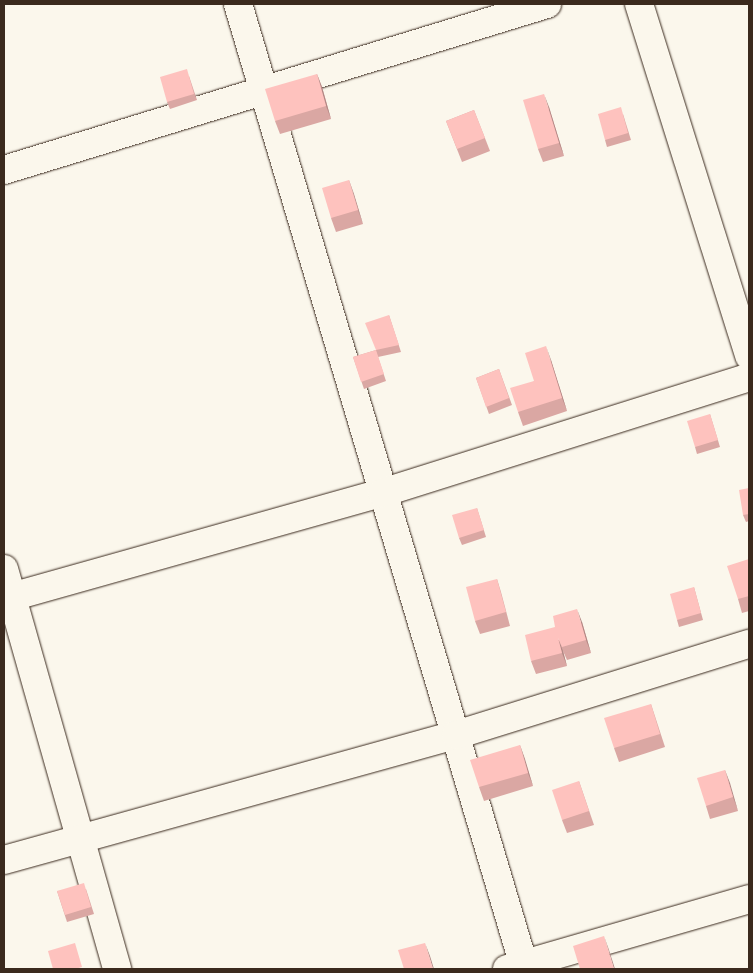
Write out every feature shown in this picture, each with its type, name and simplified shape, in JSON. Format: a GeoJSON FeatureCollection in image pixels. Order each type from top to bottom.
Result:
{"type":"FeatureCollection","features":[{"type":"Feature","properties":{"kind":"street"},"geometry":{"type":"LineString","coordinates":[[238,4],[266,90],[382,493],[456,735],[519,968],[749,899]]}},
{"type":"Feature","properties":{"kind":"street"},"geometry":{"type":"LineString","coordinates":[[4,170],[546,4]]}},
{"type":"Feature","properties":{"kind":"street"},"geometry":{"type":"LineString","coordinates":[[639,4],[749,356]]}},
{"type":"Feature","properties":{"kind":"street"},"geometry":{"type":"LineString","coordinates":[[8,597],[382,493],[749,377]]}},
{"type":"Feature","properties":{"kind":"street"},"geometry":{"type":"LineString","coordinates":[[4,569],[8,597],[117,969]]}},
{"type":"Feature","properties":{"kind":"street"},"geometry":{"type":"LineString","coordinates":[[4,860],[79,836],[456,735],[749,644]]}},
{"type":"Feature","properties":{"kind":"building"},"geometry":{"type":"Polygon","coordinates":[[[187,69],[194,94],[167,102],[160,77],[187,69]]]}},
{"type":"Feature","properties":{"kind":"building"},"geometry":{"type":"Polygon","coordinates":[[[317,74],[326,106],[275,121],[265,89],[317,74]]]}},
{"type":"Feature","properties":{"kind":"building"},"geometry":{"type":"Polygon","coordinates":[[[544,94],[559,143],[538,149],[523,100],[544,94]]]}},
{"type":"Feature","properties":{"kind":"building"},"geometry":{"type":"Polygon","coordinates":[[[621,107],[628,133],[605,140],[598,114],[621,107]]]}},
{"type":"Feature","properties":{"kind":"building"},"geometry":{"type":"Polygon","coordinates":[[[474,110],[485,138],[457,149],[446,121],[474,110]]]}},
{"type":"Feature","properties":{"kind":"building"},"geometry":{"type":"Polygon","coordinates":[[[349,180],[358,210],[331,218],[322,188],[349,180]]]}},
{"type":"Feature","properties":{"kind":"building"},"geometry":{"type":"Polygon","coordinates":[[[389,315],[399,345],[376,350],[365,323],[389,315]]]}},
{"type":"Feature","properties":{"kind":"building"},"geometry":{"type":"Polygon","coordinates":[[[546,346],[562,398],[518,412],[510,388],[534,381],[525,353],[546,346]]]}},
{"type":"Feature","properties":{"kind":"building"},"geometry":{"type":"Polygon","coordinates":[[[376,350],[384,374],[361,382],[353,357],[376,350]]]}},
{"type":"Feature","properties":{"kind":"building"},"geometry":{"type":"Polygon","coordinates":[[[499,369],[509,398],[486,407],[476,378],[499,369]]]}},
{"type":"Feature","properties":{"kind":"building"},"geometry":{"type":"Polygon","coordinates":[[[710,414],[718,440],[695,447],[687,421],[710,414]]]}},
{"type":"Feature","properties":{"kind":"building"},"geometry":{"type":"Polygon","coordinates":[[[749,488],[749,514],[743,515],[739,490],[749,488]]]}},
{"type":"Feature","properties":{"kind":"building"},"geometry":{"type":"Polygon","coordinates":[[[477,508],[484,530],[459,538],[452,515],[477,508]]]}},
{"type":"Feature","properties":{"kind":"building"},"geometry":{"type":"Polygon","coordinates":[[[749,559],[749,596],[738,599],[727,566],[749,559]]]}},
{"type":"Feature","properties":{"kind":"building"},"geometry":{"type":"Polygon","coordinates":[[[497,579],[506,612],[475,621],[466,587],[497,579]]]}},
{"type":"Feature","properties":{"kind":"building"},"geometry":{"type":"Polygon","coordinates":[[[694,587],[701,613],[677,620],[670,594],[694,587]]]}},
{"type":"Feature","properties":{"kind":"building"},"geometry":{"type":"Polygon","coordinates":[[[577,609],[586,640],[562,647],[558,638],[562,653],[531,661],[525,635],[555,627],[553,616],[577,609]]]}},
{"type":"Feature","properties":{"kind":"building"},"geometry":{"type":"Polygon","coordinates":[[[651,704],[660,734],[614,748],[604,718],[651,704]]]}},
{"type":"Feature","properties":{"kind":"building"},"geometry":{"type":"Polygon","coordinates":[[[520,745],[528,773],[479,787],[470,760],[520,745]]]}},
{"type":"Feature","properties":{"kind":"building"},"geometry":{"type":"Polygon","coordinates":[[[725,770],[733,797],[706,806],[697,778],[725,770]]]}},
{"type":"Feature","properties":{"kind":"building"},"geometry":{"type":"Polygon","coordinates":[[[579,781],[589,811],[562,820],[552,790],[579,781]]]}},
{"type":"Feature","properties":{"kind":"building"},"geometry":{"type":"Polygon","coordinates":[[[84,883],[91,907],[65,915],[57,891],[84,883]]]}},
{"type":"Feature","properties":{"kind":"building"},"geometry":{"type":"Polygon","coordinates":[[[604,936],[614,969],[580,969],[573,946],[604,936]]]}},
{"type":"Feature","properties":{"kind":"building"},"geometry":{"type":"Polygon","coordinates":[[[75,943],[82,967],[75,969],[53,969],[48,951],[75,943]]]}},
{"type":"Feature","properties":{"kind":"building"},"geometry":{"type":"Polygon","coordinates":[[[425,943],[433,969],[404,969],[398,950],[425,943]]]}}]}
